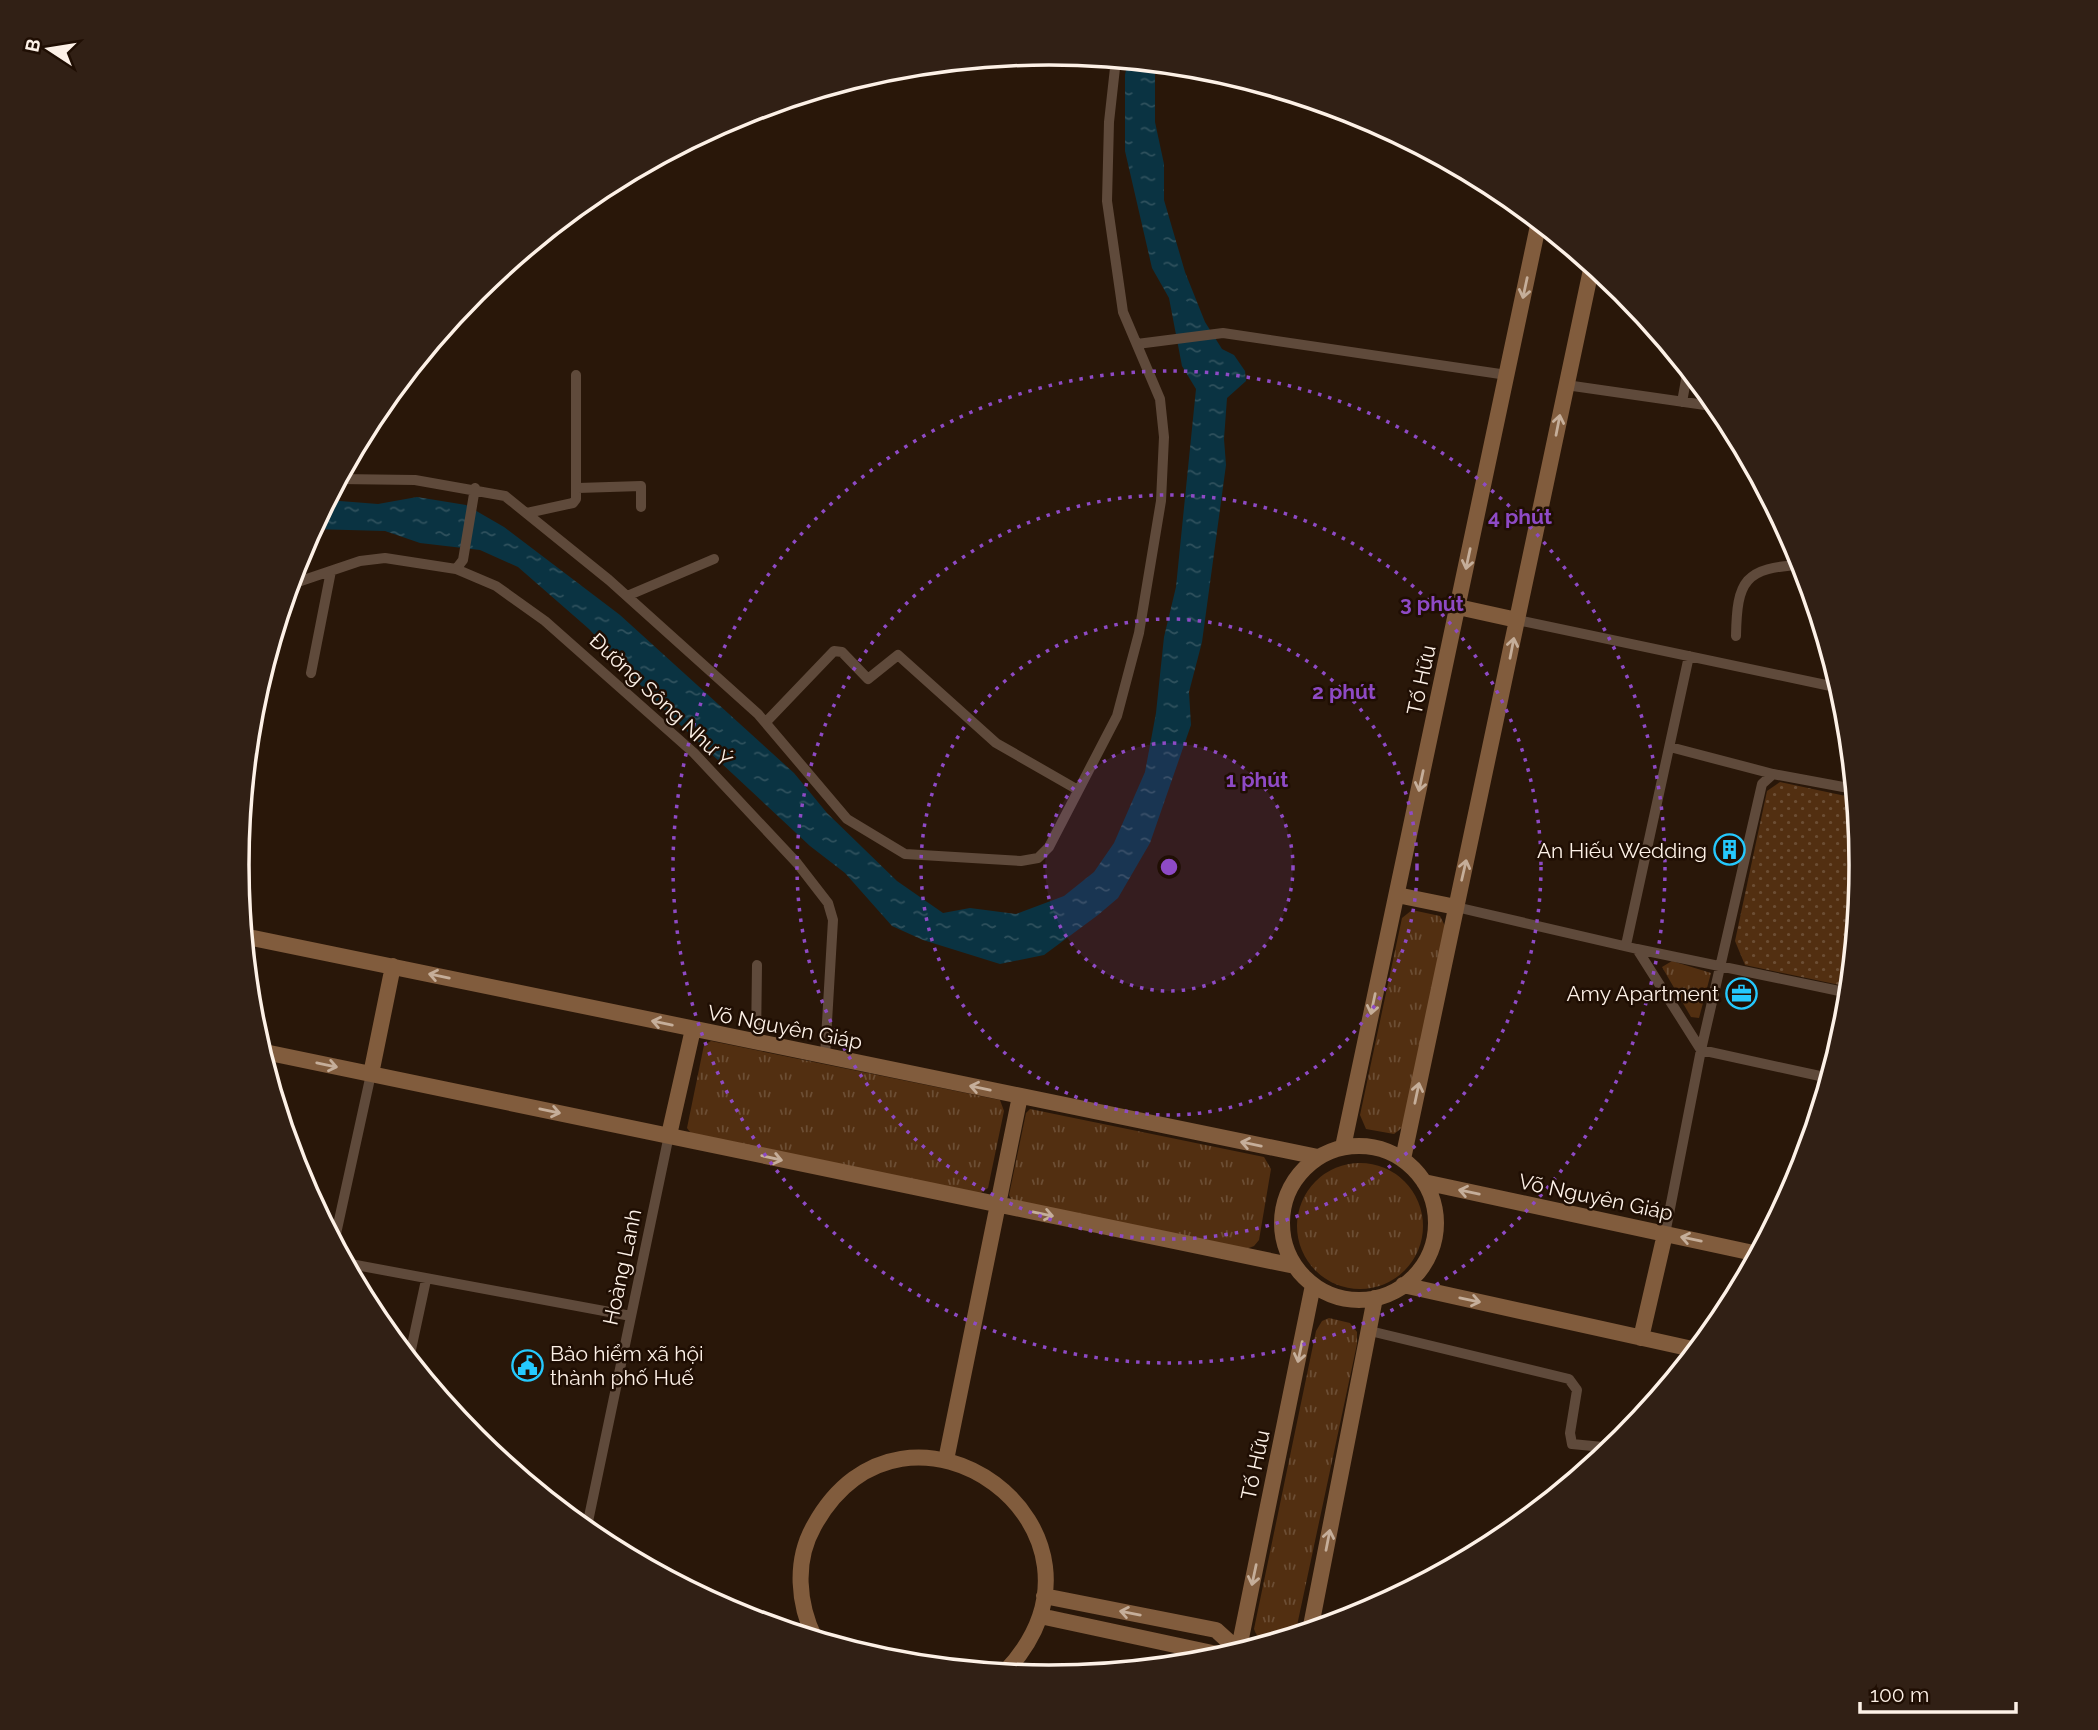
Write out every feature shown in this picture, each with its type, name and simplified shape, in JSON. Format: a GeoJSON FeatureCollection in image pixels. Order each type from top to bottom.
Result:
{"type":"FeatureCollection","features":[{"type":"Feature","properties":{"kind":"street"},"geometry":{"type":"LineString","coordinates":[[348,479],[415,480],[476,493],[505,496],[627,596],[766,722],[836,809],[892,848],[905,854],[1030,861],[1049,847],[1113,727],[1139,633],[1161,501],[1164,437],[1162,409],[1123,312],[1107,201],[1109,122],[1115,68]]}},
{"type":"Feature","properties":{"kind":"street","name":"Tố Hữu"},"geometry":{"type":"LineString","coordinates":[[1343,1147],[1537,231]]}},
{"type":"Feature","properties":{"kind":"street"},"geometry":{"type":"LineString","coordinates":[[1403,1159],[1590,275]]}},
{"type":"Feature","properties":{"kind":"street"},"geometry":{"type":"LineString","coordinates":[[1137,344],[1165,338],[1223,333],[1507,375]]}},
{"type":"Feature","properties":{"kind":"street"},"geometry":{"type":"LineString","coordinates":[[527,513],[573,503],[578,488],[576,375]]}},
{"type":"Feature","properties":{"kind":"street"},"geometry":{"type":"LineString","coordinates":[[1682,402],[1686,381]]}},
{"type":"Feature","properties":{"kind":"street"},"geometry":{"type":"LineString","coordinates":[[1566,385],[1703,405]]}},
{"type":"Feature","properties":{"kind":"street"},"geometry":{"type":"LineString","coordinates":[[578,488],[640,486],[641,507]]}},
{"type":"Feature","properties":{"kind":"street"},"geometry":{"type":"LineString","coordinates":[[460,564],[476,493]]}},
{"type":"Feature","properties":{"kind":"street","name":"Đường Sông Như Ý"},"geometry":{"type":"LineString","coordinates":[[302,581],[385,558],[460,564],[545,621],[694,753],[797,863],[828,902],[833,920],[825,1056]]}},
{"type":"Feature","properties":{"kind":"street"},"geometry":{"type":"LineString","coordinates":[[627,596],[714,559]]}},
{"type":"Feature","properties":{"kind":"street"},"geometry":{"type":"LineString","coordinates":[[1736,636],[1737,603],[1740,591],[1748,580],[1760,570],[1791,566]]}},
{"type":"Feature","properties":{"kind":"street"},"geometry":{"type":"LineString","coordinates":[[311,673],[331,571]]}},
{"type":"Feature","properties":{"kind":"street"},"geometry":{"type":"LineString","coordinates":[[1458,607],[1828,686]]}},
{"type":"Feature","properties":{"kind":"street"},"geometry":{"type":"LineString","coordinates":[[766,722],[834,651],[842,652],[868,679],[898,654],[996,743],[1078,790]]}},
{"type":"Feature","properties":{"kind":"street"},"geometry":{"type":"LineString","coordinates":[[1689,656],[1631,947],[1701,1051],[1821,1076]]}},
{"type":"Feature","properties":{"kind":"street"},"geometry":{"type":"LineString","coordinates":[[1670,747],[1773,774],[1845,788]]}},
{"type":"Feature","properties":{"kind":"street"},"geometry":{"type":"LineString","coordinates":[[1641,1338],[1665,1234],[1701,1051],[1762,784],[1773,774]]}},
{"type":"Feature","properties":{"kind":"street"},"geometry":{"type":"LineString","coordinates":[[1396,895],[1839,991]]}},
{"type":"Feature","properties":{"kind":"street","name":"Võ Nguyên Giáp"},"geometry":{"type":"LineString","coordinates":[[252,938],[1318,1157]]}},
{"type":"Feature","properties":{"kind":"street"},"geometry":{"type":"LineString","coordinates":[[756,1042],[757,965]]}},
{"type":"Feature","properties":{"kind":"street"},"geometry":{"type":"LineString","coordinates":[[337,1230],[393,966]]}},
{"type":"Feature","properties":{"kind":"street"},"geometry":{"type":"LineString","coordinates":[[669,1135],[692,1029]]}},
{"type":"Feature","properties":{"kind":"street"},"geometry":{"type":"LineString","coordinates":[[272,1053],[1295,1266]]}},
{"type":"Feature","properties":{"kind":"street"},"geometry":{"type":"LineString","coordinates":[[946,1460],[1020,1096]]}},
{"type":"Feature","properties":{"kind":"street","name":"Hoàng Lanh"},"geometry":{"type":"LineString","coordinates":[[589,1519],[669,1135]]}},
{"type":"Feature","properties":{"kind":"street"},"geometry":{"type":"LineString","coordinates":[[1343,1147],[1380,1149],[1403,1159],[1424,1182],[1434,1209],[1434,1238],[1423,1265],[1403,1286],[1375,1298],[1337,1297],[1313,1285],[1295,1266],[1284,1238],[1284,1207],[1296,1179],[1318,1157],[1343,1147]]}},
{"type":"Feature","properties":{"kind":"street","name":"Võ Nguyên Giáp"},"geometry":{"type":"LineString","coordinates":[[1424,1182],[1749,1252]]}},
{"type":"Feature","properties":{"kind":"street"},"geometry":{"type":"LineString","coordinates":[[356,1265],[631,1316]]}},
{"type":"Feature","properties":{"kind":"street"},"geometry":{"type":"LineString","coordinates":[[411,1348],[426,1280]]}},
{"type":"Feature","properties":{"kind":"street","name":"Tố Hữu"},"geometry":{"type":"LineString","coordinates":[[1242,1641],[1313,1285]]}},
{"type":"Feature","properties":{"kind":"street"},"geometry":{"type":"LineString","coordinates":[[1403,1286],[1687,1348]]}},
{"type":"Feature","properties":{"kind":"street"},"geometry":{"type":"LineString","coordinates":[[1312,1621],[1375,1298]]}},
{"type":"Feature","properties":{"kind":"street"},"geometry":{"type":"LineString","coordinates":[[1370,1331],[1569,1379],[1577,1390],[1570,1433],[1572,1444],[1599,1447]]}},
{"type":"Feature","properties":{"kind":"street"},"geometry":{"type":"LineString","coordinates":[[811,1629],[802,1603],[800,1579],[810,1532],[822,1511],[837,1493],[876,1467],[922,1457],[946,1460],[989,1477],[1022,1508],[1042,1550],[1044,1597],[1040,1616],[1032,1637],[1011,1664]]}},
{"type":"Feature","properties":{"kind":"street"},"geometry":{"type":"LineString","coordinates":[[1044,1597],[1216,1630],[1232,1644]]}},
{"type":"Feature","properties":{"kind":"street"},"geometry":{"type":"LineString","coordinates":[[1091,1627],[1095,1607]]}},
{"type":"Feature","properties":{"kind":"street"},"geometry":{"type":"LineString","coordinates":[[1040,1616],[1201,1651]]}},
{"type":"Feature","properties":{"kind":"street"},"geometry":{"type":"LineString","coordinates":[[1163,1642],[1168,1621]]}},
{"type":"Feature","properties":{"kind":"green space"},"geometry":{"type":"Polygon","coordinates":[[[1780,782],[1846,796],[1848,917],[1840,985],[1745,965],[1735,941],[1767,791],[1780,782]]]}},
{"type":"Feature","properties":{"kind":"green space"},"geometry":{"type":"Polygon","coordinates":[[[1412,910],[1440,916],[1445,926],[1403,1127],[1394,1134],[1366,1129],[1360,1115],[1402,918],[1412,910]]]}},
{"type":"Feature","properties":{"kind":"green space"},"geometry":{"type":"Polygon","coordinates":[[[1672,961],[1711,973],[1699,1018],[1691,1017],[1662,967],[1672,961]]]}},
{"type":"Feature","properties":{"kind":"green space"},"geometry":{"type":"Polygon","coordinates":[[[711,1041],[1000,1100],[1004,1111],[988,1188],[978,1195],[693,1136],[687,1128],[704,1045],[711,1041]]]}},
{"type":"Feature","properties":{"kind":"green space"},"geometry":{"type":"Polygon","coordinates":[[[1030,1109],[1264,1157],[1271,1169],[1259,1240],[1254,1246],[1241,1251],[1012,1201],[1009,1195],[1026,1113],[1030,1109]]]}},
{"type":"Feature","properties":{"kind":"green space"},"geometry":{"type":"Polygon","coordinates":[[[1360,1163],[1384,1168],[1404,1182],[1418,1202],[1423,1226],[1418,1250],[1404,1270],[1384,1284],[1360,1289],[1336,1284],[1316,1270],[1302,1250],[1297,1226],[1302,1202],[1316,1182],[1336,1168],[1360,1163]]]}},
{"type":"Feature","properties":{"kind":"green space"},"geometry":{"type":"Polygon","coordinates":[[[1329,1318],[1350,1323],[1357,1332],[1357,1344],[1297,1626],[1259,1637],[1254,1629],[1316,1331],[1322,1321],[1329,1318]]]}},
{"type":"Feature","properties":{"kind":"water"},"geometry":{"type":"Polygon","coordinates":[[[1126,69],[1155,72],[1155,122],[1164,164],[1164,200],[1185,272],[1205,322],[1222,349],[1234,355],[1245,371],[1246,381],[1227,398],[1224,439],[1226,465],[1202,642],[1189,692],[1191,725],[1150,843],[1118,898],[1044,955],[1000,964],[923,940],[892,926],[845,873],[810,846],[660,706],[589,629],[518,567],[480,550],[420,543],[385,531],[323,529],[337,501],[378,504],[417,497],[466,505],[504,527],[620,615],[794,773],[827,813],[897,881],[943,913],[970,908],[1016,914],[1064,896],[1094,872],[1114,843],[1145,772],[1156,713],[1164,637],[1176,587],[1196,389],[1182,366],[1169,298],[1152,268],[1125,151],[1126,69]]]}},
{"type":"Feature","properties":{"kind":"place","name":"An Hiếu Wedding"},"geometry":{"type":"Point","coordinates":[1730,850]}},
{"type":"Feature","properties":{"kind":"place","name":"Amy Apartment"},"geometry":{"type":"Point","coordinates":[1742,993]}},
{"type":"Feature","properties":{"kind":"place","name":"Bảo hiểm xã hội thành phố Huế"},"geometry":{"type":"Point","coordinates":[527,1365]}}]}
